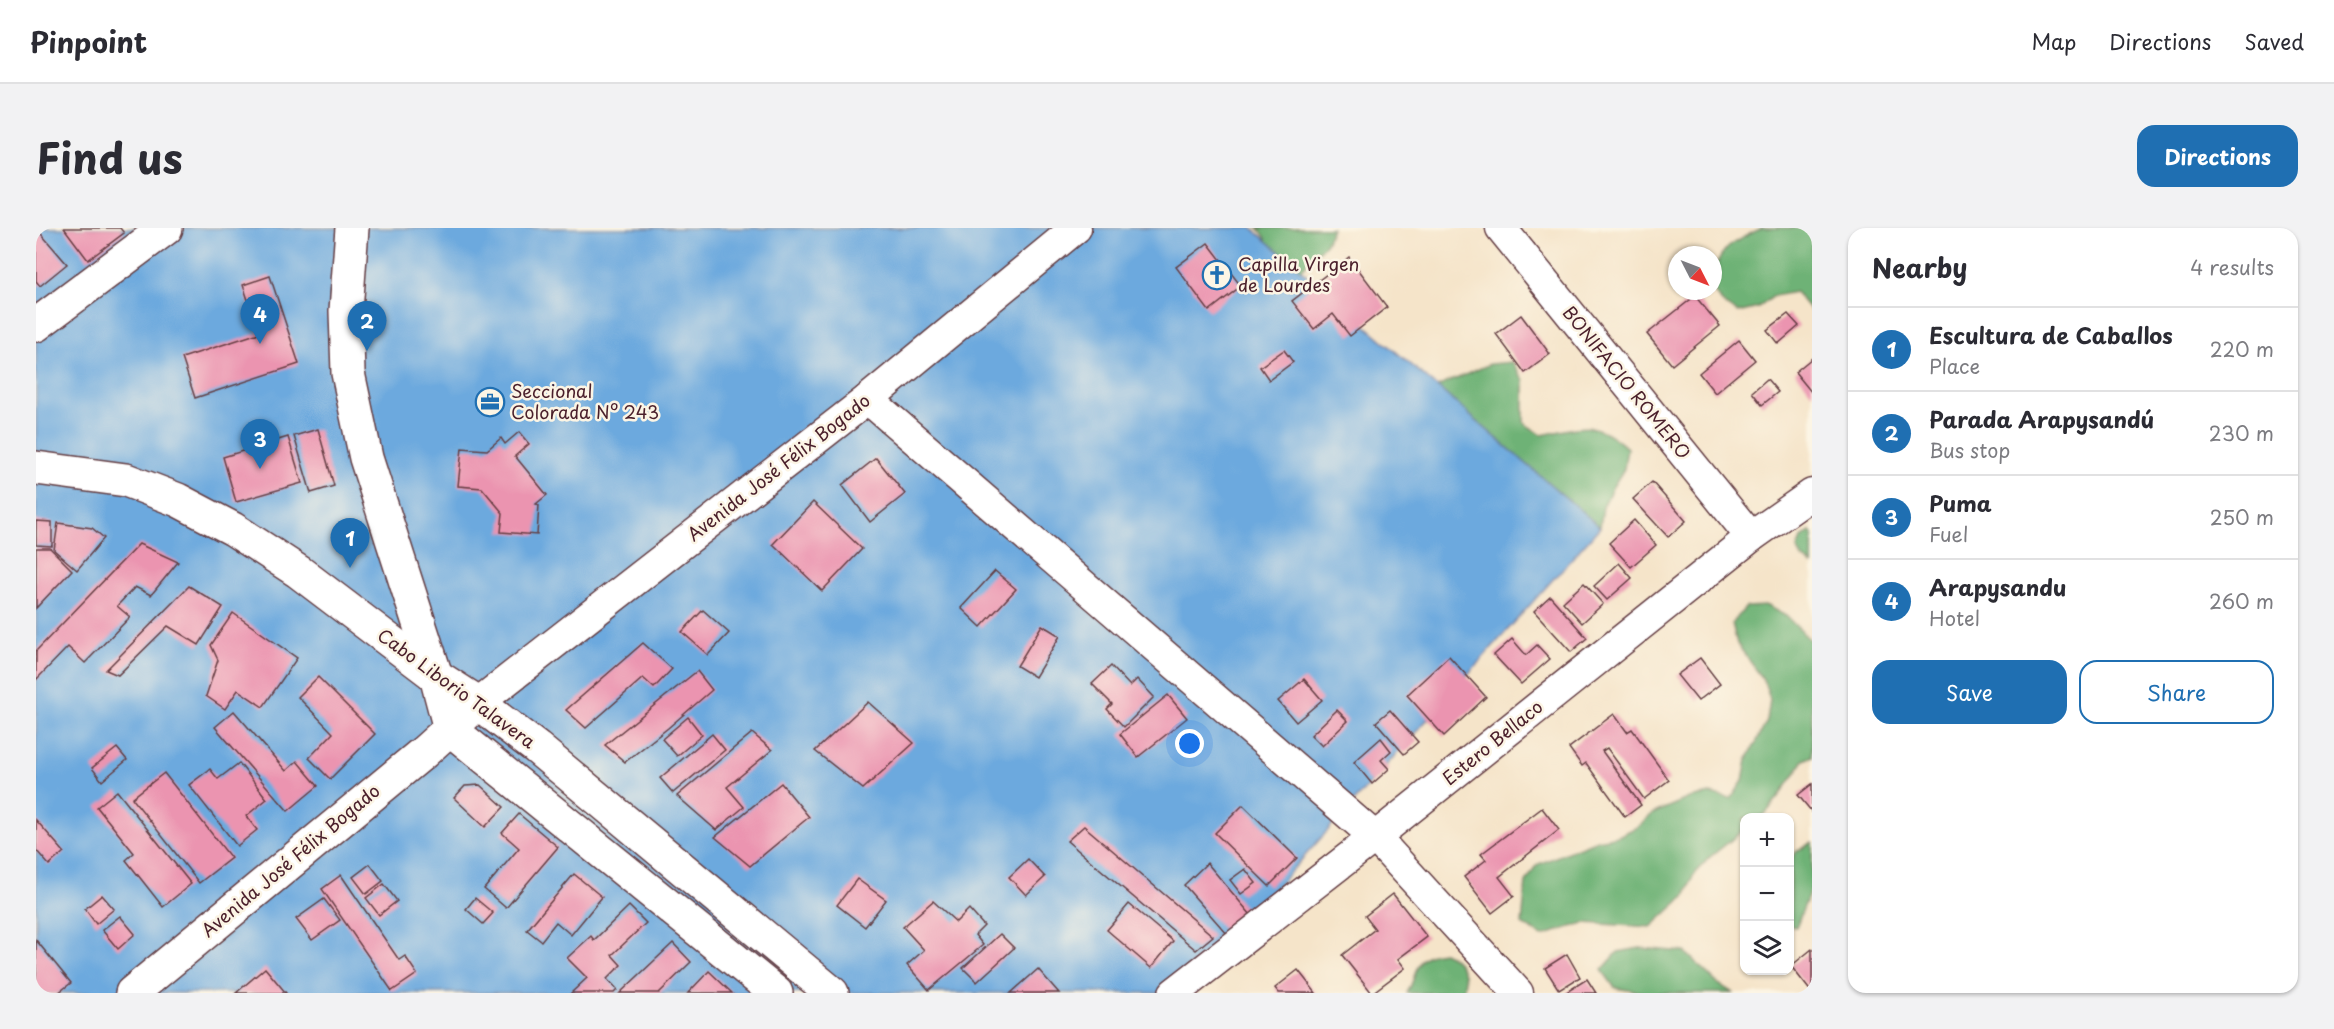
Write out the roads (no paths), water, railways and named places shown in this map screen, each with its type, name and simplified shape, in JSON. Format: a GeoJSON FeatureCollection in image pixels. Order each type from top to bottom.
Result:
{"type":"FeatureCollection","features":[{"type":"Feature","properties":{"kind":"highway"},"geometry":{"type":"LineString","coordinates":[[36,325],[166,228]]}},
{"type":"Feature","properties":{"kind":"highway"},"geometry":{"type":"LineString","coordinates":[[352,228],[346,311],[348,373],[366,458],[436,676],[450,729]]}},
{"type":"Feature","properties":{"kind":"highway","name":"Cabo Liborio Talavera"},"geometry":{"type":"LineString","coordinates":[[36,468],[126,480],[178,500],[233,529],[298,572],[547,756],[832,993]]}},
{"type":"Feature","properties":{"kind":"highway","name":"Avenida José Félix Bogado"},"geometry":{"type":"LineString","coordinates":[[132,993],[450,729],[478,703]]}},
{"type":"Feature","properties":{"kind":"highway","name":"Cabo Liborio Talavera"},"geometry":{"type":"LineString","coordinates":[[450,729],[776,993]]}},
{"type":"Feature","properties":{"kind":"street","name":"Avenida José Félix Bogado"},"geometry":{"type":"LineString","coordinates":[[478,703],[868,399],[1076,228]]}},
{"type":"Feature","properties":{"kind":"street","name":"BONIFACIO ROMERO"},"geometry":{"type":"LineString","coordinates":[[1501,228],[1751,537]]}},
{"type":"Feature","properties":{"kind":"street"},"geometry":{"type":"LineString","coordinates":[[868,399],[1375,837],[1518,993]]}},
{"type":"Feature","properties":{"kind":"street","name":"Estero Bellaco"},"geometry":{"type":"LineString","coordinates":[[1174,993],[1375,837],[1751,537],[1812,494]]}},
{"type":"Feature","properties":{"kind":"water"},"geometry":{"type":"Polygon","coordinates":[[[36,228],[1252,228],[1600,527],[1182,993],[36,993],[36,228]]]}},
{"type":"Feature","properties":{"kind":"place","name":"Capilla Virgen de Lourdes"},"geometry":{"type":"Point","coordinates":[1217,275]}},
{"type":"Feature","properties":{"kind":"place","name":"Arapysandu"},"geometry":{"type":"Point","coordinates":[260,344]}},
{"type":"Feature","properties":{"kind":"place","name":"Parada Arapysandú"},"geometry":{"type":"Point","coordinates":[367,351]}},
{"type":"Feature","properties":{"kind":"place","name":"Seccional Colorada Nº 243"},"geometry":{"type":"Point","coordinates":[490,402]}},
{"type":"Feature","properties":{"kind":"place","name":"Puma"},"geometry":{"type":"Point","coordinates":[260,469]}},
{"type":"Feature","properties":{"kind":"place","name":"Escultura de Caballos"},"geometry":{"type":"Point","coordinates":[350,568]}}]}
